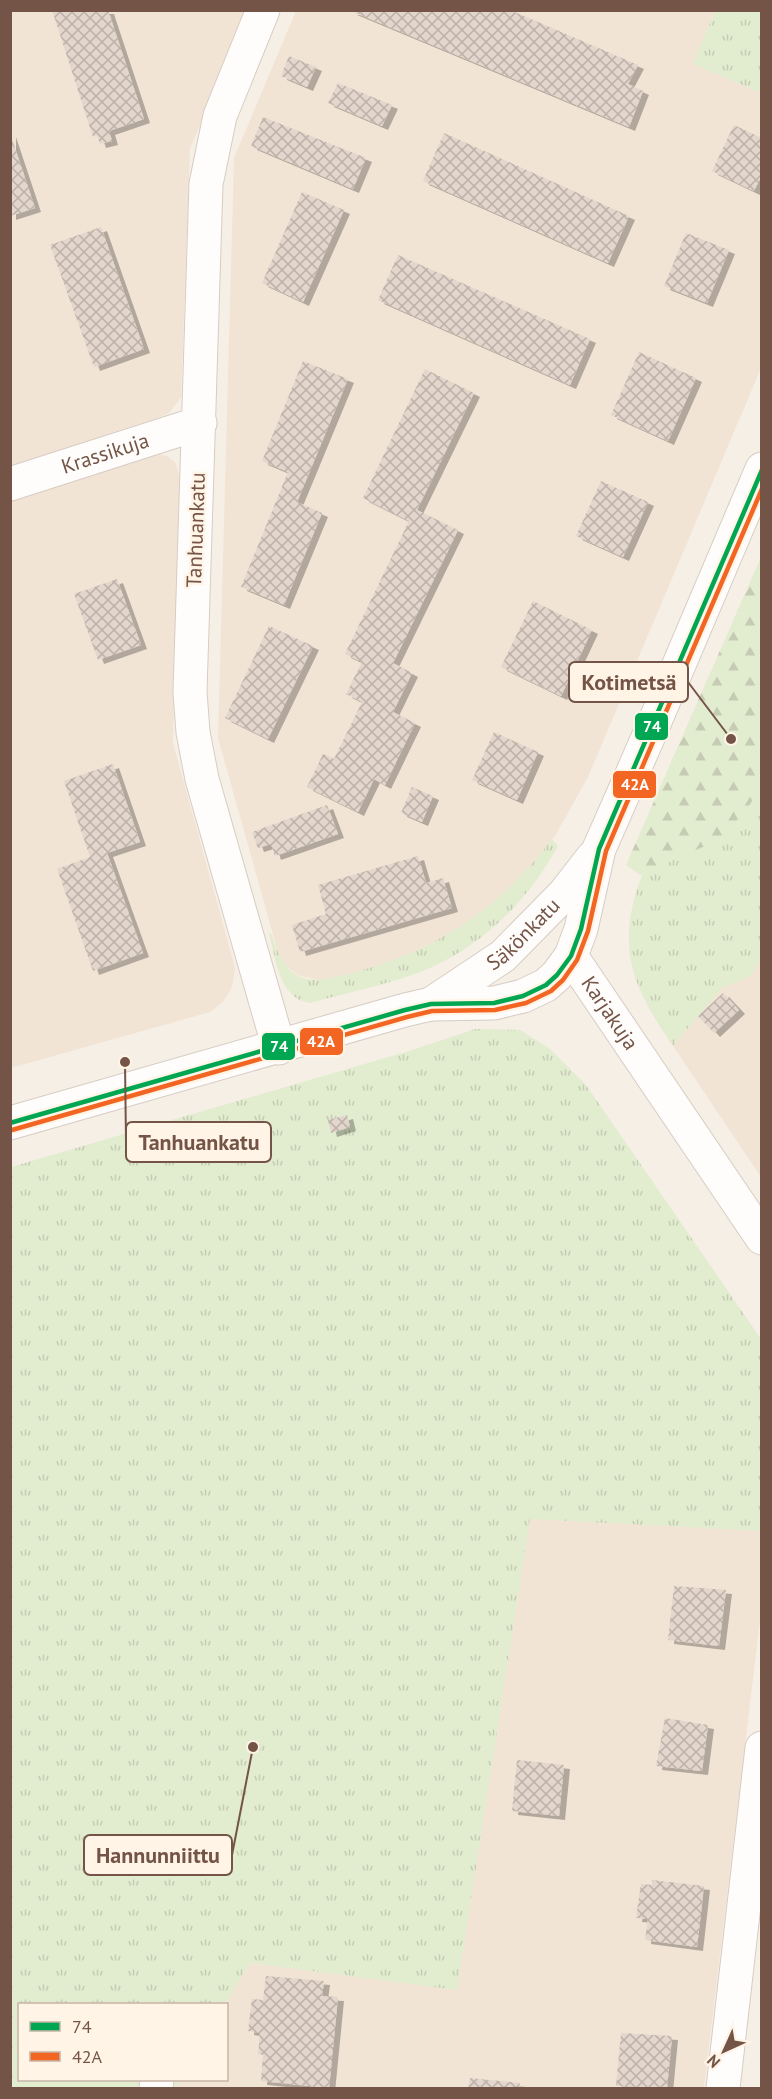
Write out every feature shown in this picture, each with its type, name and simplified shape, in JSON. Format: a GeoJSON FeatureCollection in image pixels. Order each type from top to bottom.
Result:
{"type":"FeatureCollection","features":[{"type":"Feature","properties":{"kind":"street","name":"Tanhuankatu"},"geometry":{"type":"LineString","coordinates":[[263,10],[220,116],[206,184],[190,692],[193,732],[209,807],[279,1048]]}},
{"type":"Feature","properties":{"kind":"street","name":"Krassikuja"},"geometry":{"type":"LineString","coordinates":[[10,484],[200,423]]}},
{"type":"Feature","properties":{"kind":"street","name":"Karjakuja"},"geometry":{"type":"LineString","coordinates":[[762,469],[599,849],[581,929],[571,956],[762,1238]]}},
{"type":"Feature","properties":{"kind":"street","name":"Säkönkatu"},"geometry":{"type":"LineString","coordinates":[[431,1004],[503,956],[566,893],[599,849]]}},
{"type":"Feature","properties":{"kind":"street","name":"Säkönkatu"},"geometry":{"type":"LineString","coordinates":[[10,1123],[279,1048],[405,1010],[431,1004],[494,1003],[523,996],[546,985],[557,975],[571,956]]}},
{"type":"Feature","properties":{"kind":"street"},"geometry":{"type":"LineString","coordinates":[[723,2088],[762,1748]]}},
{"type":"Feature","properties":{"kind":"shaded area"},"geometry":{"type":"Polygon","coordinates":[[[10,11],[248,11],[190,149],[181,397],[169,413],[160,417],[11,466],[10,11]]]}},
{"type":"Feature","properties":{"kind":"shaded area"},"geometry":{"type":"Polygon","coordinates":[[[296,11],[715,11],[693,64],[761,93],[761,368],[588,777],[555,836],[535,862],[512,887],[480,913],[446,936],[408,955],[323,981],[297,975],[284,964],[279,956],[218,738],[234,158],[296,11]]]}},
{"type":"Feature","properties":{"kind":"shaded area"},"geometry":{"type":"Polygon","coordinates":[[[157,454],[167,456],[175,462],[180,477],[173,743],[233,960],[235,969],[232,987],[223,1002],[210,1012],[11,1068],[11,501],[157,454]]]}},
{"type":"Feature","properties":{"kind":"shaded area"},"geometry":{"type":"Polygon","coordinates":[[[761,939],[761,1177],[673,1046],[761,939]]]}},
{"type":"Feature","properties":{"kind":"shaded area"},"geometry":{"type":"Polygon","coordinates":[[[530,1518],[761,1531],[761,1612],[704,2088],[176,2088],[180,2081],[228,2081],[228,2003],[226,2003],[250,1963],[457,1990],[530,1518]]]}},
{"type":"Feature","properties":{"kind":"green space"},"geometry":{"type":"Polygon","coordinates":[[[715,11],[761,11],[761,93],[693,64],[715,11]]]}},
{"type":"Feature","properties":{"kind":"green space"},"geometry":{"type":"Polygon","coordinates":[[[761,557],[761,790],[723,838],[640,875],[626,865],[761,557]]]}},
{"type":"Feature","properties":{"kind":"green space"},"geometry":{"type":"Polygon","coordinates":[[[761,595],[761,957],[751,976],[722,988],[673,1046],[648,1006],[633,969],[629,950],[632,907],[639,883],[761,595]]]}},
{"type":"Feature","properties":{"kind":"green space"},"geometry":{"type":"Polygon","coordinates":[[[552,839],[558,846],[519,902],[487,933],[450,958],[401,979],[310,1003],[300,1000],[285,986],[280,976],[269,934],[271,933],[285,964],[293,973],[303,978],[327,979],[388,962],[442,937],[490,905],[512,885],[552,839]]]}},
{"type":"Feature","properties":{"kind":"green space"},"geometry":{"type":"Polygon","coordinates":[[[475,1029],[520,1030],[549,1048],[586,1085],[761,1339],[761,1531],[530,1519],[457,1990],[250,1963],[226,2003],[18,2003],[18,2081],[180,2081],[176,2088],[11,2088],[11,1167],[409,1051],[475,1029]]]}},
{"type":"Feature","properties":{"kind":"building"},"geometry":{"type":"Polygon","coordinates":[[[52,10],[108,10],[144,119],[109,131],[112,141],[100,144],[97,135],[93,137],[52,10]]]}},
{"type":"Feature","properties":{"kind":"building"},"geometry":{"type":"Polygon","coordinates":[[[510,10],[638,65],[628,84],[643,91],[629,127],[351,11],[510,10]]]}},
{"type":"Feature","properties":{"kind":"building"},"geometry":{"type":"Polygon","coordinates":[[[289,56],[316,67],[307,87],[281,76],[289,56]]]}},
{"type":"Feature","properties":{"kind":"building"},"geometry":{"type":"Polygon","coordinates":[[[338,83],[392,105],[382,126],[328,103],[338,83]]]}},
{"type":"Feature","properties":{"kind":"building"},"geometry":{"type":"Polygon","coordinates":[[[263,117],[366,158],[353,189],[251,146],[263,117]]]}},
{"type":"Feature","properties":{"kind":"building"},"geometry":{"type":"Polygon","coordinates":[[[734,125],[762,138],[762,175],[754,191],[712,171],[734,125]]]}},
{"type":"Feature","properties":{"kind":"building"},"geometry":{"type":"Polygon","coordinates":[[[10,133],[35,208],[10,216],[10,133]]]}},
{"type":"Feature","properties":{"kind":"building"},"geometry":{"type":"Polygon","coordinates":[[[444,133],[629,216],[608,263],[423,181],[444,133]]]}},
{"type":"Feature","properties":{"kind":"building"},"geometry":{"type":"Polygon","coordinates":[[[302,192],[344,210],[303,302],[262,283],[302,192]]]}},
{"type":"Feature","properties":{"kind":"building"},"geometry":{"type":"Polygon","coordinates":[[[101,227],[144,349],[94,367],[50,245],[101,227]]]}},
{"type":"Feature","properties":{"kind":"building"},"geometry":{"type":"Polygon","coordinates":[[[686,233],[729,250],[707,303],[664,286],[686,233]]]}},
{"type":"Feature","properties":{"kind":"building"},"geometry":{"type":"Polygon","coordinates":[[[398,255],[590,339],[570,385],[378,300],[398,255]]]}},
{"type":"Feature","properties":{"kind":"building"},"geometry":{"type":"Polygon","coordinates":[[[639,352],[696,378],[668,441],[611,415],[639,352]]]}},
{"type":"Feature","properties":{"kind":"building"},"geometry":{"type":"Polygon","coordinates":[[[303,361],[348,379],[297,502],[322,513],[284,605],[241,587],[288,472],[262,461],[303,361]]]}},
{"type":"Feature","properties":{"kind":"building"},"geometry":{"type":"Polygon","coordinates":[[[425,369],[474,393],[417,510],[458,530],[393,663],[412,673],[393,712],[415,723],[385,785],[374,779],[358,812],[307,787],[323,754],[334,759],[362,702],[346,694],[362,662],[345,654],[409,521],[363,498],[425,369]]]}},
{"type":"Feature","properties":{"kind":"building"},"geometry":{"type":"Polygon","coordinates":[[[601,481],[648,502],[623,557],[576,536],[601,481]]]}},
{"type":"Feature","properties":{"kind":"building"},"geometry":{"type":"Polygon","coordinates":[[[117,579],[141,645],[98,660],[74,594],[117,579]]]}},
{"type":"Feature","properties":{"kind":"building"},"geometry":{"type":"Polygon","coordinates":[[[533,601],[592,630],[561,696],[501,667],[533,601]]]}},
{"type":"Feature","properties":{"kind":"building"},"geometry":{"type":"Polygon","coordinates":[[[269,626],[313,646],[268,739],[225,718],[269,626]]]}},
{"type":"Feature","properties":{"kind":"building"},"geometry":{"type":"Polygon","coordinates":[[[494,732],[538,752],[517,800],[472,780],[494,732]]]}},
{"type":"Feature","properties":{"kind":"building"},"geometry":{"type":"Polygon","coordinates":[[[113,764],[140,842],[107,853],[143,953],[93,971],[57,869],[90,857],[64,781],[113,764]]]}},
{"type":"Feature","properties":{"kind":"building"},"geometry":{"type":"Polygon","coordinates":[[[412,787],[433,796],[422,822],[401,813],[412,787]]]}},
{"type":"Feature","properties":{"kind":"building"},"geometry":{"type":"Polygon","coordinates":[[[327,805],[338,834],[275,856],[271,844],[258,848],[252,832],[327,805]]]}},
{"type":"Feature","properties":{"kind":"building"},"geometry":{"type":"Polygon","coordinates":[[[418,856],[426,883],[443,878],[452,908],[300,952],[292,925],[326,914],[318,885],[418,856]]]}},
{"type":"Feature","properties":{"kind":"building"},"geometry":{"type":"Polygon","coordinates":[[[723,993],[739,1010],[714,1033],[698,1016],[723,993]]]}},
{"type":"Feature","properties":{"kind":"building"},"geometry":{"type":"Polygon","coordinates":[[[347,1115],[350,1127],[331,1133],[328,1120],[347,1115]]]}},
{"type":"Feature","properties":{"kind":"building"},"geometry":{"type":"Polygon","coordinates":[[[674,1586],[726,1590],[719,1646],[668,1640],[674,1586]]]}},
{"type":"Feature","properties":{"kind":"building"},"geometry":{"type":"Polygon","coordinates":[[[665,1718],[708,1725],[702,1771],[656,1766],[665,1718]]]}},
{"type":"Feature","properties":{"kind":"building"},"geometry":{"type":"Polygon","coordinates":[[[517,1760],[564,1765],[559,1816],[512,1811],[517,1760]]]}},
{"type":"Feature","properties":{"kind":"building"},"geometry":{"type":"Polygon","coordinates":[[[652,1880],[704,1886],[697,1947],[645,1940],[648,1919],[636,1918],[641,1884],[652,1885],[652,1880]]]}},
{"type":"Feature","properties":{"kind":"building"},"geometry":{"type":"Polygon","coordinates":[[[266,1976],[324,1981],[322,1996],[338,1997],[329,2088],[261,2081],[263,2055],[258,2054],[260,2033],[248,2031],[252,1999],[263,2000],[266,1976]]]}},
{"type":"Feature","properties":{"kind":"building"},"geometry":{"type":"Polygon","coordinates":[[[621,2033],[672,2036],[667,2088],[616,2086],[621,2033]]]}},
{"type":"Feature","properties":{"kind":"building"},"geometry":{"type":"Polygon","coordinates":[[[470,2078],[520,2083],[519,2088],[468,2088],[470,2078]]]}},
{"type":"Feature","properties":{"kind":"transit line","name":"74"},"geometry":{"type":"LineString","coordinates":[[10,1123],[405,1010],[431,1004],[494,1003],[523,996],[546,985],[557,975],[571,956],[581,929],[599,849],[762,470]]}},
{"type":"Feature","properties":{"kind":"transit line","name":"42A"},"geometry":{"type":"LineString","coordinates":[[12,1130],[407,1017],[432,1011],[495,1010],[526,1003],[551,991],[563,980],[577,960],[588,931],[606,851],[762,489]]}},
{"type":"Feature","properties":{"kind":"place","name":"Kotimetsä"},"geometry":{"type":"Point","coordinates":[731,739]}},
{"type":"Feature","properties":{"kind":"place","name":"Tanhuankatu"},"geometry":{"type":"Point","coordinates":[125,1062]}},
{"type":"Feature","properties":{"kind":"place","name":"Hannunniittu"},"geometry":{"type":"Point","coordinates":[253,1747]}}]}
